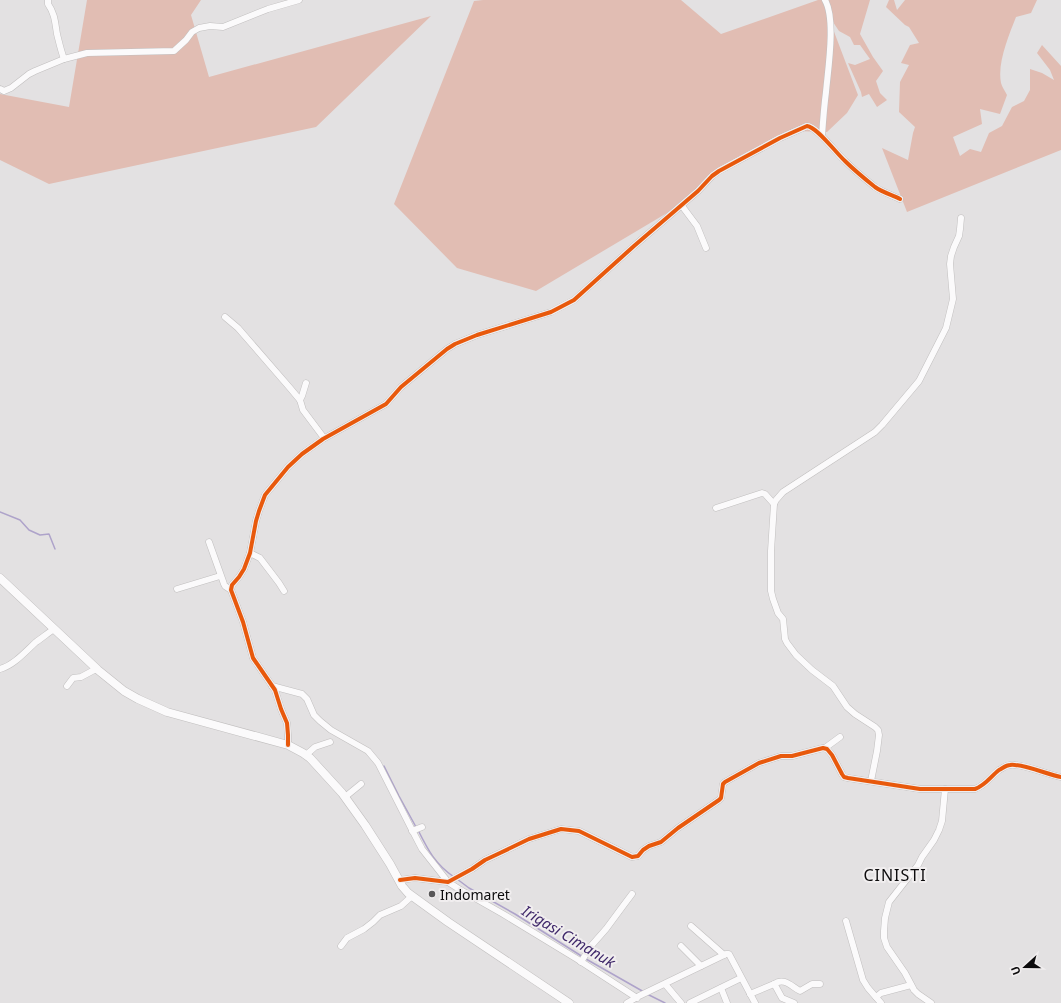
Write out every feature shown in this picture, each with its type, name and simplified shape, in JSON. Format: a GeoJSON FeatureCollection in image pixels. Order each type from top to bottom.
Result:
{"type":"FeatureCollection","features":[{"type":"Feature","properties":{"kind":"main road"},"geometry":{"type":"LineString","coordinates":[[0,578],[96,669],[138,700],[167,712],[288,745],[306,755],[317,765],[345,797],[365,825],[405,890],[448,922],[569,1003]]}},
{"type":"Feature","properties":{"kind":"street"},"geometry":{"type":"LineString","coordinates":[[48,0],[48,4],[52,10],[55,20],[64,59]]}},
{"type":"Feature","properties":{"kind":"street"},"geometry":{"type":"LineString","coordinates":[[0,90],[8,90],[31,72],[64,59],[91,52],[174,51],[192,32],[199,28],[210,26],[223,27],[268,9],[299,0]]}},
{"type":"Feature","properties":{"kind":"street"},"geometry":{"type":"LineString","coordinates":[[822,136],[831,26],[828,6],[825,0]]}},
{"type":"Feature","properties":{"kind":"street"},"geometry":{"type":"LineString","coordinates":[[231,590],[232,585],[244,568],[250,553],[258,516],[266,495],[290,465],[302,454],[324,438],[386,404],[402,387],[447,349],[476,335],[551,312],[574,300],[634,246],[682,206],[719,171],[780,138],[810,126],[822,136],[845,161],[876,187],[900,199]]}},
{"type":"Feature","properties":{"kind":"street"},"geometry":{"type":"LineString","coordinates":[[682,206],[697,226],[706,248]]}},
{"type":"Feature","properties":{"kind":"street"},"geometry":{"type":"LineString","coordinates":[[871,781],[877,751],[879,735],[878,730],[847,707],[833,686],[812,670],[796,655],[785,639],[783,620],[778,613],[772,591],[771,551],[774,504],[783,492],[875,432],[919,382],[946,328],[953,299],[950,264],[951,256],[959,236],[960,218]]}},
{"type":"Feature","properties":{"kind":"street"},"geometry":{"type":"LineString","coordinates":[[225,317],[238,328],[300,400],[304,410],[324,438]]}},
{"type":"Feature","properties":{"kind":"street"},"geometry":{"type":"LineString","coordinates":[[300,400],[306,383]]}},
{"type":"Feature","properties":{"kind":"street"},"geometry":{"type":"LineString","coordinates":[[716,508],[762,493],[765,494],[774,504]]}},
{"type":"Feature","properties":{"kind":"street"},"geometry":{"type":"LineString","coordinates":[[209,542],[220,576],[225,586],[231,590],[239,610],[253,658],[274,688],[286,723],[288,745]]}},
{"type":"Feature","properties":{"kind":"street"},"geometry":{"type":"LineString","coordinates":[[250,553],[260,558],[284,591]]}},
{"type":"Feature","properties":{"kind":"street"},"geometry":{"type":"LineString","coordinates":[[178,589],[220,576]]}},
{"type":"Feature","properties":{"kind":"street"},"geometry":{"type":"LineString","coordinates":[[0,669],[14,662],[54,629]]}},
{"type":"Feature","properties":{"kind":"street"},"geometry":{"type":"LineString","coordinates":[[67,686],[73,678],[81,678],[96,669]]}},
{"type":"Feature","properties":{"kind":"street"},"geometry":{"type":"LineString","coordinates":[[274,688],[302,694],[307,699],[314,715],[320,722],[368,751],[378,762],[417,829],[422,849],[459,890],[582,960],[638,997]]}},
{"type":"Feature","properties":{"kind":"street"},"geometry":{"type":"LineString","coordinates":[[400,880],[415,878],[451,880],[485,860],[529,839],[561,829],[579,832],[632,857],[635,857],[649,846],[661,842],[678,828],[719,800],[721,798],[723,784],[727,780],[759,763],[776,757],[785,755],[792,756],[825,748],[840,737]]}},
{"type":"Feature","properties":{"kind":"street"},"geometry":{"type":"LineString","coordinates":[[306,755],[314,748],[330,742]]}},
{"type":"Feature","properties":{"kind":"street"},"geometry":{"type":"LineString","coordinates":[[825,748],[832,756],[844,777],[920,789],[975,789],[982,787],[994,774],[1006,765],[1012,764],[1061,778]]}},
{"type":"Feature","properties":{"kind":"street"},"geometry":{"type":"LineString","coordinates":[[345,797],[361,784]]}},
{"type":"Feature","properties":{"kind":"street"},"geometry":{"type":"LineString","coordinates":[[931,1003],[918,994],[887,947],[884,938],[885,918],[889,902],[918,865],[939,830],[942,821],[945,789]]}},
{"type":"Feature","properties":{"kind":"street"},"geometry":{"type":"LineString","coordinates":[[582,960],[591,946],[606,929],[632,894]]}},
{"type":"Feature","properties":{"kind":"street"},"geometry":{"type":"LineString","coordinates":[[341,946],[347,938],[364,929],[380,915],[401,906],[412,896]]}},
{"type":"Feature","properties":{"kind":"street"},"geometry":{"type":"LineString","coordinates":[[846,921],[863,980],[868,988],[882,1003]]}},
{"type":"Feature","properties":{"kind":"street"},"geometry":{"type":"LineString","coordinates":[[691,926],[724,955]]}},
{"type":"Feature","properties":{"kind":"street"},"geometry":{"type":"LineString","coordinates":[[680,946],[701,966]]}},
{"type":"Feature","properties":{"kind":"street"},"geometry":{"type":"LineString","coordinates":[[627,1003],[726,954],[729,954],[755,1003]]}},
{"type":"Feature","properties":{"kind":"street"},"geometry":{"type":"LineString","coordinates":[[694,1002],[741,978]]}},
{"type":"Feature","properties":{"kind":"street"},"geometry":{"type":"LineString","coordinates":[[750,994],[779,982],[790,983],[800,990],[812,984],[820,984]]}},
{"type":"Feature","properties":{"kind":"street"},"geometry":{"type":"LineString","coordinates":[[665,984],[681,1003]]}},
{"type":"Feature","properties":{"kind":"street"},"geometry":{"type":"LineString","coordinates":[[774,984],[782,998],[794,1003]]}},
{"type":"Feature","properties":{"kind":"street"},"geometry":{"type":"LineString","coordinates":[[876,997],[881,993],[911,985]]}},
{"type":"Feature","properties":{"kind":"street"},"geometry":{"type":"LineString","coordinates":[[721,988],[727,1003]]}},
{"type":"Feature","properties":{"kind":"shaded area"},"geometry":{"type":"Polygon","coordinates":[[[87,0],[201,0],[191,15],[209,77],[431,16],[316,127],[49,184],[0,160],[0,94],[69,107],[87,0]]]}},
{"type":"Feature","properties":{"kind":"shaded area"},"geometry":{"type":"Polygon","coordinates":[[[681,0],[721,34],[818,0],[822,0],[858,95],[847,113],[827,132],[796,131],[712,176],[672,210],[536,291],[457,268],[394,204],[474,1],[681,0]]]}},
{"type":"Feature","properties":{"kind":"shaded area"},"geometry":{"type":"Polygon","coordinates":[[[826,0],[870,0],[860,34],[883,71],[876,81],[880,93],[887,100],[877,107],[869,94],[862,97],[848,63],[855,65],[870,59],[860,45],[854,45],[850,37],[839,31],[831,19],[826,0]]]}},
{"type":"Feature","properties":{"kind":"shaded area"},"geometry":{"type":"Polygon","coordinates":[[[889,0],[894,0],[897,10],[905,0],[1037,0],[1031,13],[1016,17],[1007,41],[1002,58],[1000,75],[1001,84],[1007,95],[1000,114],[980,109],[982,124],[953,137],[960,156],[970,149],[981,152],[989,133],[1002,126],[1012,107],[1024,101],[1030,90],[1030,69],[1042,73],[1054,80],[1050,70],[1037,53],[1042,45],[1061,66],[1061,150],[907,212],[882,148],[908,160],[915,127],[899,112],[900,82],[909,65],[901,63],[910,45],[919,43],[909,27],[886,7],[889,0]]]}},
{"type":"Feature","properties":{"kind":"waterway"},"geometry":{"type":"LineString","coordinates":[[0,512],[20,520],[29,530],[40,535],[49,534],[55,549]]}},
{"type":"Feature","properties":{"kind":"waterway","name":"Irigasi Cimanuk"},"geometry":{"type":"LineString","coordinates":[[384,766],[416,827]]}},
{"type":"Feature","properties":{"kind":"waterway","name":"Irigasi Cimanuk"},"geometry":{"type":"LineString","coordinates":[[418,830],[437,862],[454,877]]}},
{"type":"Feature","properties":{"kind":"waterway","name":"Irigasi Cimanuk"},"geometry":{"type":"LineString","coordinates":[[457,879],[469,888],[515,914],[583,957]]}},
{"type":"Feature","properties":{"kind":"waterway","name":"Irigasi Cimanuk"},"geometry":{"type":"LineString","coordinates":[[586,959],[644,992]]}},
{"type":"Feature","properties":{"kind":"waterway","name":"Irigasi Cimanuk"},"geometry":{"type":"LineString","coordinates":[[647,994],[665,1003]]}},
{"type":"Feature","properties":{"kind":"cycle path"},"geometry":{"type":"LineString","coordinates":[[288,745],[287,723],[275,690],[253,658],[243,622],[231,590],[232,585],[244,569],[250,553],[256,521],[265,495],[288,467],[302,454],[323,439],[386,404],[401,387],[455,344],[477,335],[551,312],[574,300],[698,191],[712,176],[780,138],[807,126],[816,131],[848,164],[875,187],[900,199]]}},
{"type":"Feature","properties":{"kind":"cycle path"},"geometry":{"type":"LineString","coordinates":[[400,880],[415,878],[448,882],[485,860],[529,839],[561,829],[579,831],[632,857],[638,856],[643,850],[649,846],[661,842],[678,828],[719,800],[721,798],[723,784],[725,782],[759,763],[781,756],[792,756],[823,748],[827,749],[832,755],[844,777],[920,789],[975,789],[985,783],[999,770],[1010,765],[1021,766],[1061,777]]}},
{"type":"Feature","properties":{"kind":"place","name":"Indomaret"},"geometry":{"type":"Point","coordinates":[432,894]}},
{"type":"Feature","properties":{"kind":"district","name":"CINISTI"},"geometry":{"type":"Point","coordinates":[895,875]}}]}
